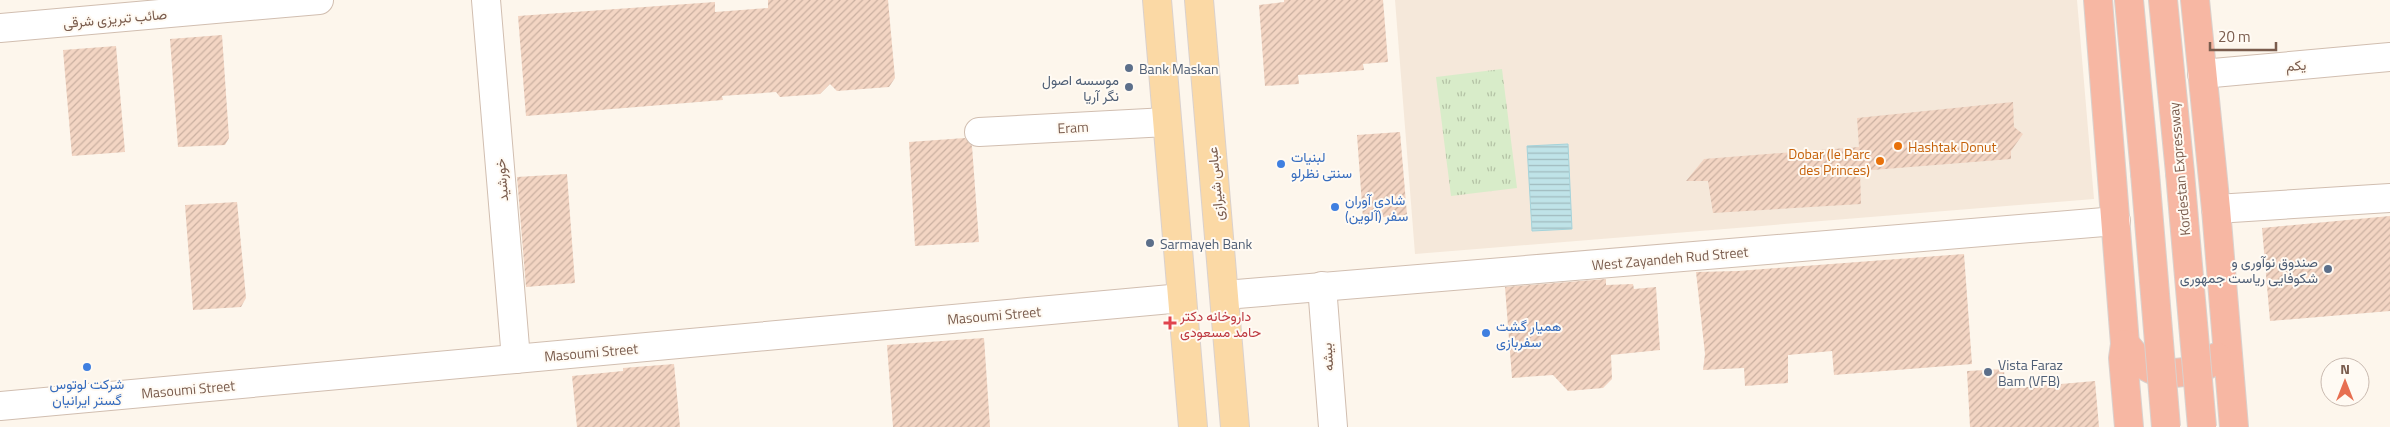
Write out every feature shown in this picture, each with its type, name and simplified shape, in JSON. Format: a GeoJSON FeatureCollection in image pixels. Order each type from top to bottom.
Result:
{"type":"FeatureCollection","features":[{"type":"Feature","properties":{"kind":"highway"},"geometry":{"type":"LineString","coordinates":[[2098,0],[2125,344],[2123,358],[2128,427]]}},
{"type":"Feature","properties":{"kind":"highway"},"geometry":{"type":"LineString","coordinates":[[2129,0],[2166,427]]}},
{"type":"Feature","properties":{"kind":"highway","name":"Kordestan Expressway"},"geometry":{"type":"LineString","coordinates":[[2163,0],[2202,427]]}},
{"type":"Feature","properties":{"kind":"highway"},"geometry":{"type":"LineString","coordinates":[[2195,0],[2216,209],[2234,427]]}},
{"type":"Feature","properties":{"kind":"highway"},"geometry":{"type":"LineString","coordinates":[[2125,344],[2146,367],[2157,371],[2170,372],[2195,369],[2207,364],[2215,359],[2226,342]]}},
{"type":"Feature","properties":{"kind":"main road"},"geometry":{"type":"LineString","coordinates":[[1157,0],[1193,427]]}},
{"type":"Feature","properties":{"kind":"main road","name":"عباس شیرازی"},"geometry":{"type":"LineString","coordinates":[[1199,0],[1236,427]]}},
{"type":"Feature","properties":{"kind":"street","name":"صائب تبریزی شرقی"},"geometry":{"type":"LineString","coordinates":[[0,28],[319,0]]}},
{"type":"Feature","properties":{"kind":"street","name":"خورشید"},"geometry":{"type":"LineString","coordinates":[[486,0],[516,359]]}},
{"type":"Feature","properties":{"kind":"street","name":"یکم"},"geometry":{"type":"LineString","coordinates":[[2202,74],[2390,57]]}},
{"type":"Feature","properties":{"kind":"street","name":"Eram"},"geometry":{"type":"LineString","coordinates":[[979,132],[1167,122]]}},
{"type":"Feature","properties":{"kind":"street"},"geometry":{"type":"LineString","coordinates":[[2216,209],[2390,198]]}},
{"type":"Feature","properties":{"kind":"street","name":"West Zayandeh Rud Street"},"geometry":{"type":"LineString","coordinates":[[1225,295],[2116,221]]}},
{"type":"Feature","properties":{"kind":"street","name":"بیشه"},"geometry":{"type":"LineString","coordinates":[[1322,286],[1333,427]]}},
{"type":"Feature","properties":{"kind":"street","name":"Masoumi Street"},"geometry":{"type":"LineString","coordinates":[[0,406],[1182,298]]}},
{"type":"Feature","properties":{"kind":"shaded area"},"geometry":{"type":"Polygon","coordinates":[[[1395,0],[2077,0],[2094,199],[1415,254],[1395,0]]]}},
{"type":"Feature","properties":{"kind":"green space"},"geometry":{"type":"Polygon","coordinates":[[[1502,69],[1517,188],[1451,196],[1436,77],[1502,69]]]}},
{"type":"Feature","properties":{"kind":"water"},"geometry":{"type":"Polygon","coordinates":[[[1568,144],[1572,229],[1532,231],[1527,146],[1568,144]]]}},
{"type":"Feature","properties":{"kind":"building"},"geometry":{"type":"Polygon","coordinates":[[[768,0],[888,0],[895,78],[889,87],[837,91],[830,84],[820,94],[780,97],[776,92],[722,96],[723,100],[526,116],[518,16],[715,2],[715,12],[768,8],[768,0]]]}},
{"type":"Feature","properties":{"kind":"building"},"geometry":{"type":"Polygon","coordinates":[[[1284,0],[1383,0],[1388,62],[1363,64],[1364,70],[1298,75],[1299,84],[1265,86],[1259,5],[1284,2],[1284,0]]]}},
{"type":"Feature","properties":{"kind":"building"},"geometry":{"type":"Polygon","coordinates":[[[222,35],[229,138],[225,145],[178,147],[170,39],[222,35]]]}},
{"type":"Feature","properties":{"kind":"building"},"geometry":{"type":"Polygon","coordinates":[[[116,46],[125,152],[72,156],[63,50],[116,46]]]}},
{"type":"Feature","properties":{"kind":"building"},"geometry":{"type":"Polygon","coordinates":[[[2013,102],[2014,127],[2023,134],[2011,151],[2011,159],[1860,171],[1861,204],[1713,213],[1708,181],[1686,181],[1704,159],[1859,147],[1857,118],[2013,102]]]}},
{"type":"Feature","properties":{"kind":"building"},"geometry":{"type":"Polygon","coordinates":[[[1400,132],[1407,215],[1363,219],[1357,135],[1400,132]]]}},
{"type":"Feature","properties":{"kind":"building"},"geometry":{"type":"Polygon","coordinates":[[[965,138],[972,146],[979,242],[915,246],[909,142],[965,138]]]}},
{"type":"Feature","properties":{"kind":"building"},"geometry":{"type":"Polygon","coordinates":[[[567,174],[575,283],[526,287],[517,177],[567,174]]]}},
{"type":"Feature","properties":{"kind":"building"},"geometry":{"type":"Polygon","coordinates":[[[237,202],[246,298],[241,307],[193,310],[185,205],[237,202]]]}},
{"type":"Feature","properties":{"kind":"building","name":"صندوق نوآوری و شکوفایی ریاست جمهوری"},"geometry":{"type":"Polygon","coordinates":[[[2390,216],[2390,311],[2270,321],[2262,228],[2390,216]]]}},
{"type":"Feature","properties":{"kind":"building"},"geometry":{"type":"Polygon","coordinates":[[[1964,254],[1972,364],[1834,375],[1832,351],[1788,355],[1788,383],[1745,386],[1744,368],[1703,370],[1705,354],[1696,272],[1738,271],[1964,254]]]}},
{"type":"Feature","properties":{"kind":"building"},"geometry":{"type":"Polygon","coordinates":[[[1606,279],[1606,285],[1633,284],[1634,289],[1656,287],[1660,350],[1611,355],[1612,379],[1603,388],[1568,391],[1553,375],[1512,378],[1505,287],[1606,279]]]}},
{"type":"Feature","properties":{"kind":"building"},"geometry":{"type":"Polygon","coordinates":[[[984,338],[990,427],[893,427],[887,345],[984,338]]]}},
{"type":"Feature","properties":{"kind":"building"},"geometry":{"type":"Polygon","coordinates":[[[674,364],[680,427],[577,427],[572,376],[623,371],[623,368],[674,364]]]}},
{"type":"Feature","properties":{"kind":"building"},"geometry":{"type":"Polygon","coordinates":[[[2004,369],[2005,389],[2095,381],[2099,427],[1970,427],[1967,371],[2004,369]]]}},
{"type":"Feature","properties":{"kind":"place","name":"Bank Maskan"},"geometry":{"type":"Point","coordinates":[1129,68]}},
{"type":"Feature","properties":{"kind":"place","name":"موسسه اصول نگر آریا"},"geometry":{"type":"Point","coordinates":[1129,87]}},
{"type":"Feature","properties":{"kind":"place","name":"Hashtak Donut"},"geometry":{"type":"Point","coordinates":[1898,146]}},
{"type":"Feature","properties":{"kind":"place","name":"Dobar (le Parc des Princes)"},"geometry":{"type":"Point","coordinates":[1880,161]}},
{"type":"Feature","properties":{"kind":"place","name":"لبنیات سنتی نظرلو"},"geometry":{"type":"Point","coordinates":[1281,164]}},
{"type":"Feature","properties":{"kind":"place","name":"شادی آوران سفر (آلوین)"},"geometry":{"type":"Point","coordinates":[1335,207]}},
{"type":"Feature","properties":{"kind":"place","name":"Sarmayeh Bank"},"geometry":{"type":"Point","coordinates":[1150,243]}},
{"type":"Feature","properties":{"kind":"place","name":"صندوق نوآوری و شکوفایی ریاست جمهوری"},"geometry":{"type":"Point","coordinates":[2328,269]}},
{"type":"Feature","properties":{"kind":"place","name":"داروخانه دکتر حامد مسعودی"},"geometry":{"type":"Point","coordinates":[1170,323]}},
{"type":"Feature","properties":{"kind":"place","name":"همیار گشت سفربازی"},"geometry":{"type":"Point","coordinates":[1486,333]}},
{"type":"Feature","properties":{"kind":"place","name":"شرکت لوتوس گستر ایرانیان"},"geometry":{"type":"Point","coordinates":[87,367]}},
{"type":"Feature","properties":{"kind":"place","name":"Vista Faraz Bam (VFB)"},"geometry":{"type":"Point","coordinates":[1988,372]}}]}
